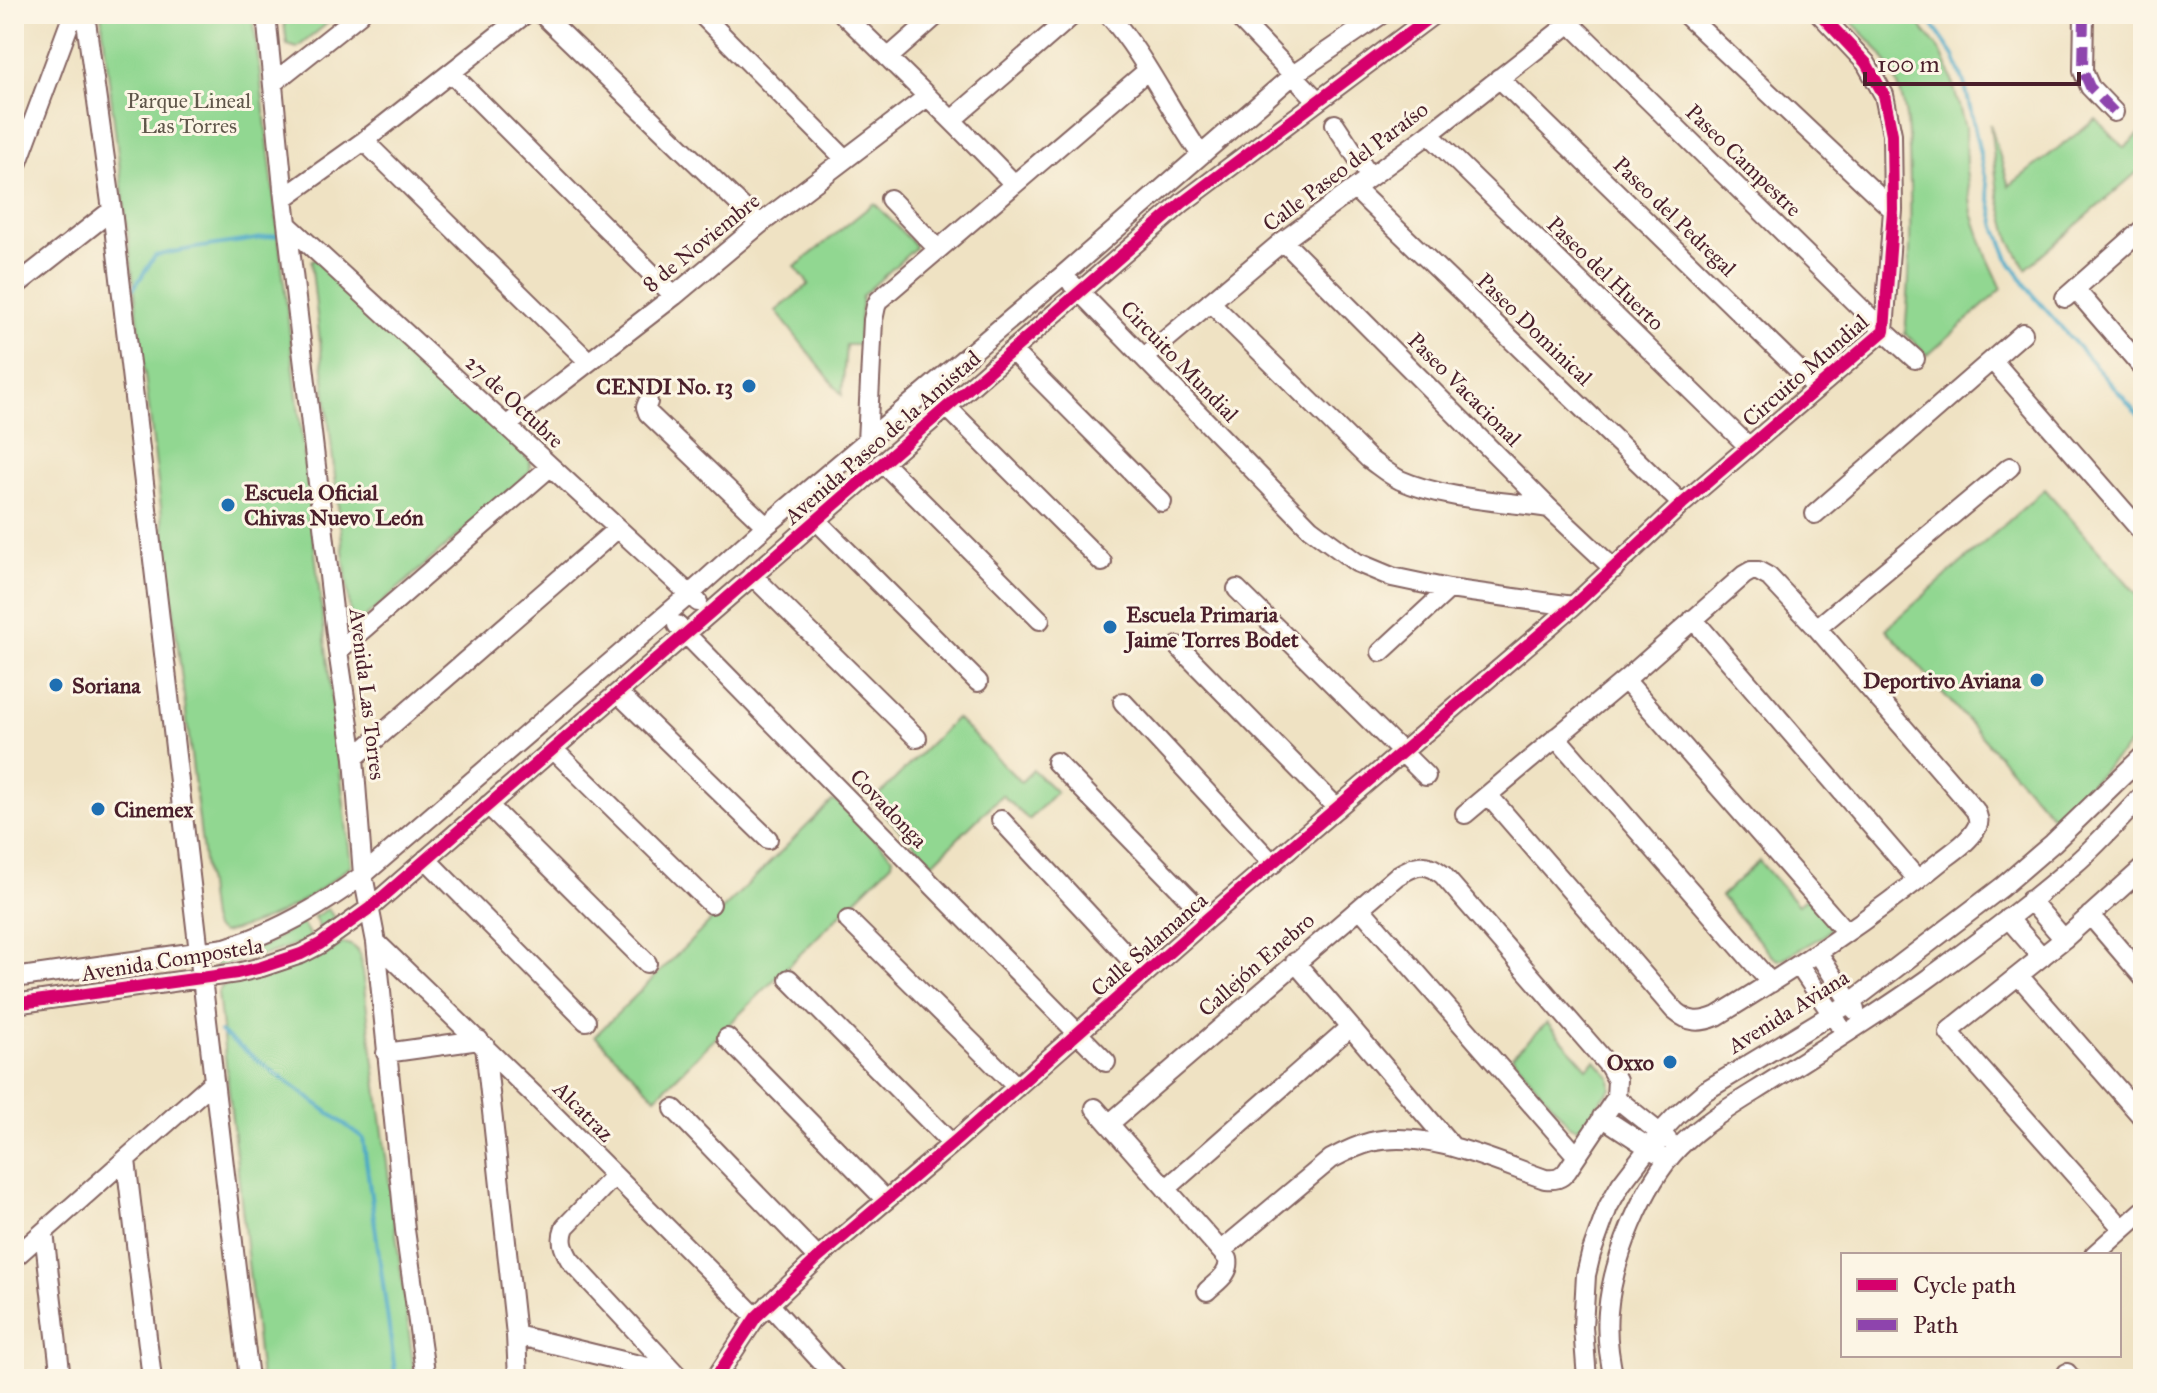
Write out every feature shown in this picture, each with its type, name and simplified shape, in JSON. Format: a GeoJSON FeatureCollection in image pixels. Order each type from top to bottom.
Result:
{"type":"FeatureCollection","features":[{"type":"Feature","properties":{"kind":"street"},"geometry":{"type":"LineString","coordinates":[[14,173],[73,14]]}},
{"type":"Feature","properties":{"kind":"street"},"geometry":{"type":"LineString","coordinates":[[85,14],[112,210],[249,1379]]}},
{"type":"Feature","properties":{"kind":"street","name":"Avenida Las Torres"},"geometry":{"type":"LineString","coordinates":[[266,14],[284,198],[338,651],[354,758],[363,875],[376,942],[405,1230],[426,1379]]}},
{"type":"Feature","properties":{"kind":"street"},"geometry":{"type":"LineString","coordinates":[[273,83],[360,14]]}},
{"type":"Feature","properties":{"kind":"street"},"geometry":{"type":"LineString","coordinates":[[284,198],[364,141],[525,14]]}},
{"type":"Feature","properties":{"kind":"street"},"geometry":{"type":"LineString","coordinates":[[542,14],[760,224]]}},
{"type":"Feature","properties":{"kind":"street"},"geometry":{"type":"LineString","coordinates":[[701,14],[845,159]]}},
{"type":"Feature","properties":{"kind":"street"},"geometry":{"type":"LineString","coordinates":[[843,14],[953,119],[1014,184]]}},
{"type":"Feature","properties":{"kind":"street"},"geometry":{"type":"LineString","coordinates":[[888,58],[938,14]]}},
{"type":"Feature","properties":{"kind":"street"},"geometry":{"type":"LineString","coordinates":[[953,119],[1074,14]]}},
{"type":"Feature","properties":{"kind":"street"},"geometry":{"type":"LineString","coordinates":[[1108,14],[1132,45],[1201,155]]}},
{"type":"Feature","properties":{"kind":"street"},"geometry":{"type":"LineString","coordinates":[[1235,14],[1318,101]]}},
{"type":"Feature","properties":{"kind":"street","name":"Avenida Paseo de la Amistad"},"geometry":{"type":"LineString","coordinates":[[363,875],[1293,75],[1382,14]]}},
{"type":"Feature","properties":{"kind":"street","name":"Avenida Paseo de la Amistad"},"geometry":{"type":"LineString","coordinates":[[370,908],[1182,203],[1434,14]]}},
{"type":"Feature","properties":{"kind":"street"},"geometry":{"type":"LineString","coordinates":[[1685,14],[1893,210]]}},
{"type":"Feature","properties":{"kind":"street","name":"Circuito Mundial"},"geometry":{"type":"LineString","coordinates":[[1063,275],[1310,528],[1342,553],[1381,573],[1449,589],[1573,606],[1682,504],[1884,331],[1893,210],[1892,134],[1884,95],[1866,63],[1820,14]]}},
{"type":"Feature","properties":{"kind":"street"},"geometry":{"type":"LineString","coordinates":[[2084,14],[2083,71],[2090,87],[2114,112]]}},
{"type":"Feature","properties":{"kind":"street","name":"Calle Paseo del Paraíso"},"geometry":{"type":"LineString","coordinates":[[1144,358],[1283,241],[1429,134],[1573,18]]}},
{"type":"Feature","properties":{"kind":"street","name":"Paseo Campestre"},"geometry":{"type":"LineString","coordinates":[[1573,18],[1915,359]]}},
{"type":"Feature","properties":{"kind":"street"},"geometry":{"type":"LineString","coordinates":[[867,442],[876,306],[884,295],[1148,70]]}},
{"type":"Feature","properties":{"kind":"street"},"geometry":{"type":"LineString","coordinates":[[451,73],[674,296]]}},
{"type":"Feature","properties":{"kind":"street","name":"Paseo del Pedregal"},"geometry":{"type":"LineString","coordinates":[[1499,78],[1817,388]]}},
{"type":"Feature","properties":{"kind":"street","name":"8 de Noviembre"},"geometry":{"type":"LineString","coordinates":[[506,426],[674,296],[760,224],[927,97]]}},
{"type":"Feature","properties":{"kind":"street","name":"Paseo Dominical"},"geometry":{"type":"LineString","coordinates":[[1335,124],[1362,183],[1682,504]]}},
{"type":"Feature","properties":{"kind":"street","name":"Paseo del Huerto"},"geometry":{"type":"LineString","coordinates":[[1429,134],[1748,446]]}},
{"type":"Feature","properties":{"kind":"street"},"geometry":{"type":"LineString","coordinates":[[364,141],[588,361]]}},
{"type":"Feature","properties":{"kind":"street"},"geometry":{"type":"LineString","coordinates":[[890,199],[938,249]]}},
{"type":"Feature","properties":{"kind":"street"},"geometry":{"type":"LineString","coordinates":[[14,287],[112,210]]}},
{"type":"Feature","properties":{"kind":"street","name":"27 de Octubre"},"geometry":{"type":"LineString","coordinates":[[288,225],[709,613]]}},
{"type":"Feature","properties":{"kind":"street"},"geometry":{"type":"LineString","coordinates":[[2142,232],[2070,293],[2143,368]]}},
{"type":"Feature","properties":{"kind":"street","name":"Paseo Vacacional"},"geometry":{"type":"LineString","coordinates":[[1283,241],[1549,508],[1614,569]]}},
{"type":"Feature","properties":{"kind":"street"},"geometry":{"type":"LineString","coordinates":[[1210,302],[1369,459],[1385,471],[1401,480],[1448,493],[1549,508]]}},
{"type":"Feature","properties":{"kind":"street"},"geometry":{"type":"LineString","coordinates":[[1815,514],[2023,333]]}},
{"type":"Feature","properties":{"kind":"street"},"geometry":{"type":"LineString","coordinates":[[1012,351],[1162,502]]}},
{"type":"Feature","properties":{"kind":"street"},"geometry":{"type":"LineString","coordinates":[[1993,361],[2143,533]]}},
{"type":"Feature","properties":{"kind":"street"},"geometry":{"type":"LineString","coordinates":[[648,402],[648,413],[766,526]]}},
{"type":"Feature","properties":{"kind":"street"},"geometry":{"type":"LineString","coordinates":[[947,407],[1102,562]]}},
{"type":"Feature","properties":{"kind":"street"},"geometry":{"type":"LineString","coordinates":[[882,462],[1040,620]]}},
{"type":"Feature","properties":{"kind":"street"},"geometry":{"type":"LineString","coordinates":[[338,651],[550,467]]}},
{"type":"Feature","properties":{"kind":"street"},"geometry":{"type":"LineString","coordinates":[[1817,628],[2010,467]]}},
{"type":"Feature","properties":{"kind":"street"},"geometry":{"type":"LineString","coordinates":[[816,520],[978,682]]}},
{"type":"Feature","properties":{"kind":"street"},"geometry":{"type":"LineString","coordinates":[[354,758],[617,529]]}},
{"type":"Feature","properties":{"kind":"street"},"geometry":{"type":"LineString","coordinates":[[1465,814],[1751,571],[1763,573],[1817,628],[1975,810],[1979,824],[1967,840],[1918,880],[1799,966],[1708,1020],[1690,1021],[1675,1011],[1488,795]]}},
{"type":"Feature","properties":{"kind":"street"},"geometry":{"type":"LineString","coordinates":[[752,575],[917,738]]}},
{"type":"Feature","properties":{"kind":"street"},"geometry":{"type":"LineString","coordinates":[[1237,589],[1426,776]]}},
{"type":"Feature","properties":{"kind":"street"},"geometry":{"type":"LineString","coordinates":[[1381,652],[1449,589]]}},
{"type":"Feature","properties":{"kind":"street","name":"Calle Salamanca"},"geometry":{"type":"LineString","coordinates":[[715,1379],[762,1311],[818,1258],[1208,918],[1573,606]]}},
{"type":"Feature","properties":{"kind":"street","name":"Covadonga"},"geometry":{"type":"LineString","coordinates":[[667,614],[1106,1062]]}},
{"type":"Feature","properties":{"kind":"street"},"geometry":{"type":"LineString","coordinates":[[1693,619],[1918,880]]}},
{"type":"Feature","properties":{"kind":"street"},"geometry":{"type":"LineString","coordinates":[[1178,646],[1337,808]]}},
{"type":"Feature","properties":{"kind":"street"},"geometry":{"type":"LineString","coordinates":[[1625,680],[1846,932]]}},
{"type":"Feature","properties":{"kind":"street"},"geometry":{"type":"LineString","coordinates":[[618,693],[768,839]]}},
{"type":"Feature","properties":{"kind":"street"},"geometry":{"type":"LineString","coordinates":[[1123,702],[1273,864]]}},
{"type":"Feature","properties":{"kind":"street"},"geometry":{"type":"LineString","coordinates":[[1556,737],[1771,983]]}},
{"type":"Feature","properties":{"kind":"street"},"geometry":{"type":"LineString","coordinates":[[553,749],[711,904]]}},
{"type":"Feature","properties":{"kind":"street","name":"Avenida Aviana"},"geometry":{"type":"LineString","coordinates":[[1587,1379],[1583,1327],[1586,1275],[1591,1254],[1608,1207],[1654,1140],[1705,1091],[1850,1003],[2002,887],[2053,843],[2143,756]]}},
{"type":"Feature","properties":{"kind":"street"},"geometry":{"type":"LineString","coordinates":[[1056,762],[1208,918]]}},
{"type":"Feature","properties":{"kind":"street"},"geometry":{"type":"LineString","coordinates":[[1614,1379],[1607,1329],[1608,1308],[1618,1263],[1641,1203],[1673,1154],[1732,1105],[1863,1023],[2020,909],[2077,863],[2143,795]]}},
{"type":"Feature","properties":{"kind":"street"},"geometry":{"type":"LineString","coordinates":[[488,805],[647,963]]}},
{"type":"Feature","properties":{"kind":"street"},"geometry":{"type":"LineString","coordinates":[[1001,820],[1144,974]]}},
{"type":"Feature","properties":{"kind":"street"},"geometry":{"type":"LineString","coordinates":[[426,859],[586,1021]]}},
{"type":"Feature","properties":{"kind":"street","name":"Callejón Enebro"},"geometry":{"type":"LineString","coordinates":[[1109,1124],[1397,876],[1421,865],[1433,866],[1443,875],[1609,1066],[1617,1080],[1616,1098]]}},
{"type":"Feature","properties":{"kind":"street"},"geometry":{"type":"LineString","coordinates":[[2123,1229],[1949,1033],[2064,939],[2143,868]]}},
{"type":"Feature","properties":{"kind":"street","name":"Avenida Compostela"},"geometry":{"type":"LineString","coordinates":[[14,978],[198,953],[247,941],[328,901],[363,875]]}},
{"type":"Feature","properties":{"kind":"street"},"geometry":{"type":"LineString","coordinates":[[2002,887],[2020,909],[2042,957]]}},
{"type":"Feature","properties":{"kind":"street","name":"Avenida Compostela"},"geometry":{"type":"LineString","coordinates":[[14,1004],[249,970],[301,954],[370,908]]}},
{"type":"Feature","properties":{"kind":"street"},"geometry":{"type":"LineString","coordinates":[[1360,908],[1577,1156]]}},
{"type":"Feature","properties":{"kind":"street"},"geometry":{"type":"LineString","coordinates":[[2020,909],[2064,939]]}},
{"type":"Feature","properties":{"kind":"street"},"geometry":{"type":"LineString","coordinates":[[2090,915],[2143,977]]}},
{"type":"Feature","properties":{"kind":"street"},"geometry":{"type":"LineString","coordinates":[[848,920],[1017,1087]]}},
{"type":"Feature","properties":{"kind":"street","name":"Alcatraz"},"geometry":{"type":"LineString","coordinates":[[376,942],[614,1176],[829,1376]]}},
{"type":"Feature","properties":{"kind":"street"},"geometry":{"type":"LineString","coordinates":[[1818,953],[1863,1023]]}},
{"type":"Feature","properties":{"kind":"street"},"geometry":{"type":"LineString","coordinates":[[1295,962],[1451,1145]]}},
{"type":"Feature","properties":{"kind":"street"},"geometry":{"type":"LineString","coordinates":[[1799,966],[1845,1034]]}},
{"type":"Feature","properties":{"kind":"street"},"geometry":{"type":"LineString","coordinates":[[2019,976],[2143,1118]]}},
{"type":"Feature","properties":{"kind":"street"},"geometry":{"type":"LineString","coordinates":[[789,979],[952,1144]]}},
{"type":"Feature","properties":{"kind":"street"},"geometry":{"type":"LineString","coordinates":[[1166,1189],[1350,1027]]}},
{"type":"Feature","properties":{"kind":"street"},"geometry":{"type":"LineString","coordinates":[[727,1038],[886,1200]]}},
{"type":"Feature","properties":{"kind":"street"},"geometry":{"type":"LineString","coordinates":[[386,1053],[482,1043],[516,1335],[518,1379]]}},
{"type":"Feature","properties":{"kind":"street"},"geometry":{"type":"LineString","coordinates":[[14,1258],[213,1082]]}},
{"type":"Feature","properties":{"kind":"street"},"geometry":{"type":"LineString","coordinates":[[1221,1251],[1331,1159],[1372,1142],[1388,1140],[1451,1145],[1553,1180],[1564,1175],[1616,1098],[1654,1140],[1673,1154]]}},
{"type":"Feature","properties":{"kind":"street"},"geometry":{"type":"LineString","coordinates":[[1095,1108],[1228,1259],[1229,1269],[1207,1291]]}},
{"type":"Feature","properties":{"kind":"street"},"geometry":{"type":"LineString","coordinates":[[674,1109],[818,1258]]}},
{"type":"Feature","properties":{"kind":"street"},"geometry":{"type":"LineString","coordinates":[[1602,1117],[1654,1140]]}},
{"type":"Feature","properties":{"kind":"street"},"geometry":{"type":"LineString","coordinates":[[126,1160],[152,1379]]}},
{"type":"Feature","properties":{"kind":"street"},"geometry":{"type":"LineString","coordinates":[[614,1176],[565,1227],[561,1236],[563,1248],[570,1260],[679,1376]]}},
{"type":"Feature","properties":{"kind":"street"},"geometry":{"type":"LineString","coordinates":[[2096,1253],[2143,1211]]}},
{"type":"Feature","properties":{"kind":"street"},"geometry":{"type":"LineString","coordinates":[[44,1232],[61,1379]]}},
{"type":"Feature","properties":{"kind":"street"},"geometry":{"type":"LineString","coordinates":[[516,1335],[679,1376]]}},
{"type":"Feature","properties":{"kind":"green space","name":"Parque Lineal Las Torres"},"geometry":{"type":"Polygon","coordinates":[[[101,14],[253,14],[351,865],[322,888],[275,916],[222,933],[214,928],[211,919],[101,14]]]}},
{"type":"Feature","properties":{"kind":"green space"},"geometry":{"type":"Polygon","coordinates":[[[283,14],[339,14],[297,48],[287,45],[283,14]]]}},
{"type":"Feature","properties":{"kind":"green space"},"geometry":{"type":"Polygon","coordinates":[[[1843,14],[1911,14],[1941,52],[1965,128],[1966,170],[1972,213],[2002,289],[1928,355],[1905,333],[1910,203],[1909,141],[1902,97],[1881,54],[1843,14]]]}},
{"type":"Feature","properties":{"kind":"green space"},"geometry":{"type":"Polygon","coordinates":[[[2096,119],[2124,148],[2143,131],[2143,167],[2026,269],[2010,240],[1998,193],[1990,124],[2009,186],[2096,119]]]}},
{"type":"Feature","properties":{"kind":"green space"},"geometry":{"type":"Polygon","coordinates":[[[874,203],[915,248],[862,296],[858,345],[846,345],[842,395],[776,311],[809,284],[795,267],[874,203]]]}},
{"type":"Feature","properties":{"kind":"green space"},"geometry":{"type":"Polygon","coordinates":[[[319,258],[530,461],[530,472],[358,624],[351,622],[311,261],[319,258]]]}},
{"type":"Feature","properties":{"kind":"green space","name":"Deportivo Aviana"},"geometry":{"type":"Polygon","coordinates":[[[2045,489],[2143,601],[2143,731],[2055,819],[1886,629],[2045,489]]]}},
{"type":"Feature","properties":{"kind":"green space"},"geometry":{"type":"Polygon","coordinates":[[[956,718],[1021,782],[1033,770],[1056,792],[1029,820],[1002,795],[933,863],[872,802],[956,718]]]}},
{"type":"Feature","properties":{"kind":"green space"},"geometry":{"type":"Polygon","coordinates":[[[832,801],[838,802],[893,857],[892,863],[656,1097],[595,1036],[832,801]]]}},
{"type":"Feature","properties":{"kind":"green space"},"geometry":{"type":"Polygon","coordinates":[[[1759,861],[1798,905],[1807,897],[1830,925],[1825,935],[1778,960],[1721,896],[1759,861]]]}},
{"type":"Feature","properties":{"kind":"green space"},"geometry":{"type":"Polygon","coordinates":[[[328,909],[337,922],[322,933],[314,917],[328,909]]]}},
{"type":"Feature","properties":{"kind":"green space"},"geometry":{"type":"Polygon","coordinates":[[[302,923],[312,939],[216,967],[215,960],[263,946],[302,923]]]}},
{"type":"Feature","properties":{"kind":"green space"},"geometry":{"type":"Polygon","coordinates":[[[343,943],[354,947],[360,956],[415,1379],[261,1379],[218,993],[222,986],[318,959],[343,943]]]}},
{"type":"Feature","properties":{"kind":"green space"},"geometry":{"type":"Polygon","coordinates":[[[1547,1023],[1587,1068],[1595,1060],[1610,1077],[1611,1088],[1577,1128],[1570,1126],[1512,1056],[1547,1023]]]}},
{"type":"Feature","properties":{"kind":"waterway"},"geometry":{"type":"LineString","coordinates":[[1925,14],[1954,56],[1965,85],[1996,227],[2010,262],[2032,294],[2143,420]]}},
{"type":"Feature","properties":{"kind":"waterway"},"geometry":{"type":"LineString","coordinates":[[134,288],[155,256],[279,235]]}},
{"type":"Feature","properties":{"kind":"waterway"},"geometry":{"type":"LineString","coordinates":[[220,1032],[363,1138],[396,1379]]}},
{"type":"Feature","properties":{"kind":"marked path"},"geometry":{"type":"LineString","coordinates":[[2084,14],[2083,71],[2090,87],[2114,112]]}},
{"type":"Feature","properties":{"kind":"cycle path"},"geometry":{"type":"LineString","coordinates":[[14,1004],[237,973],[301,954],[320,944],[370,908],[1182,203],[1434,14]]}},
{"type":"Feature","properties":{"kind":"cycle path"},"geometry":{"type":"LineString","coordinates":[[715,1379],[756,1317],[818,1258],[1208,918],[1573,606],[1682,504],[1884,331],[1893,210],[1892,134],[1884,95],[1866,63],[1820,14]]}},
{"type":"Feature","properties":{"kind":"place","name":"CENDI No. 13"},"geometry":{"type":"Point","coordinates":[749,386]}},
{"type":"Feature","properties":{"kind":"place","name":"Escuela Oficial Chivas Nuevo León"},"geometry":{"type":"Point","coordinates":[228,505]}},
{"type":"Feature","properties":{"kind":"place","name":"Escuela Primaria Jaime Torres Bodet"},"geometry":{"type":"Point","coordinates":[1110,627]}},
{"type":"Feature","properties":{"kind":"place","name":"Deportivo Aviana"},"geometry":{"type":"Point","coordinates":[2037,680]}},
{"type":"Feature","properties":{"kind":"place","name":"Soriana"},"geometry":{"type":"Point","coordinates":[56,685]}},
{"type":"Feature","properties":{"kind":"place","name":"Cinemex"},"geometry":{"type":"Point","coordinates":[98,809]}},
{"type":"Feature","properties":{"kind":"place","name":"Oxxo"},"geometry":{"type":"Point","coordinates":[1670,1062]}}]}
